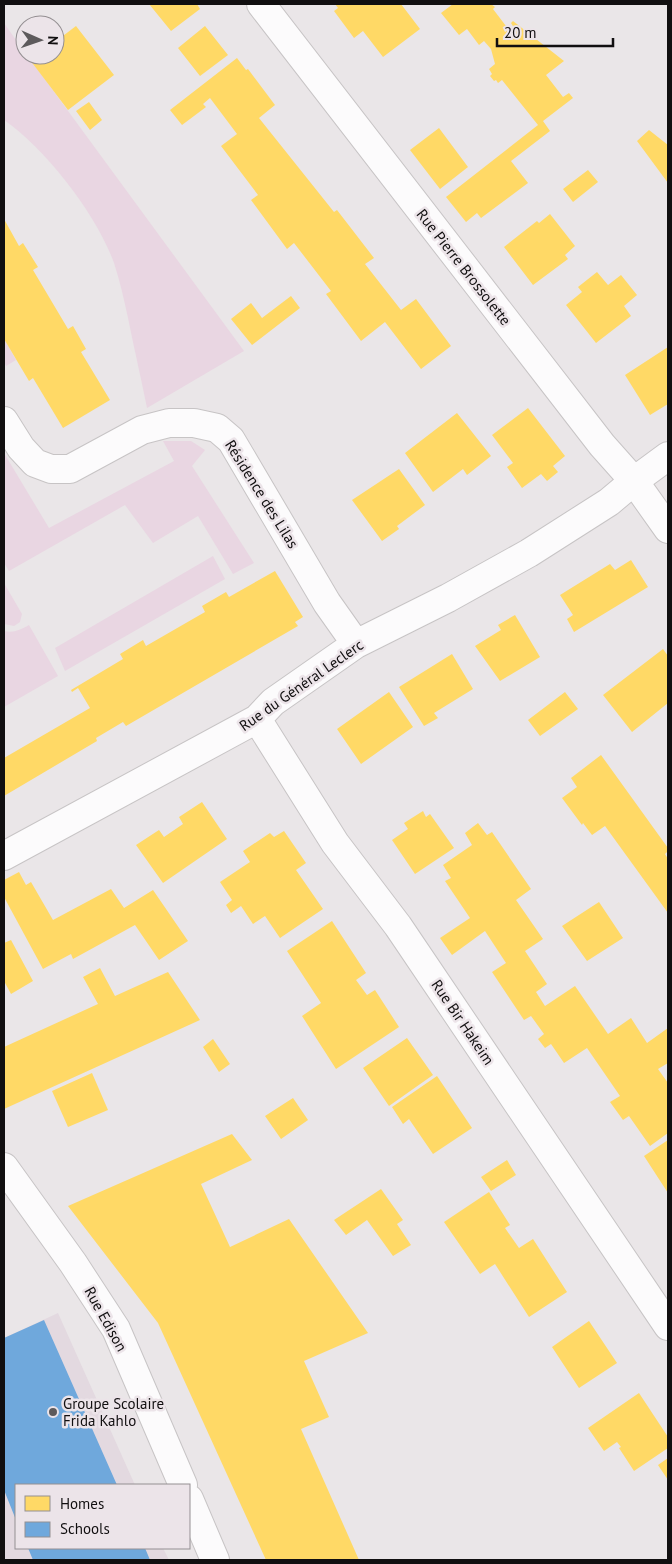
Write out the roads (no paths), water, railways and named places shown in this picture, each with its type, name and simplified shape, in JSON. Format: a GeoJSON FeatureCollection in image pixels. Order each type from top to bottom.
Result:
{"type":"FeatureCollection","features":[{"type":"Feature","properties":{"kind":"street","name":"Rue Pierre Brossolette"},"geometry":{"type":"LineString","coordinates":[[260,4],[602,445],[634,481],[668,529]]}},
{"type":"Feature","properties":{"kind":"street","name":"Résidence des Lilas"},"geometry":{"type":"LineString","coordinates":[[4,421],[21,448],[35,462],[51,469],[70,469],[142,430],[169,423],[194,423],[217,428],[231,440],[327,603],[356,644]]}},
{"type":"Feature","properties":{"kind":"street","name":"Rue du Général Leclerc"},"geometry":{"type":"LineString","coordinates":[[4,856],[257,719],[273,702],[356,644],[448,598],[529,554],[609,502],[668,456]]}},
{"type":"Feature","properties":{"kind":"street","name":"Rue Bir Hakeim"},"geometry":{"type":"LineString","coordinates":[[257,719],[335,843],[398,926],[668,1326]]}},
{"type":"Feature","properties":{"kind":"street","name":"Rue Edison"},"geometry":{"type":"LineString","coordinates":[[4,1167],[73,1262],[116,1329],[183,1484]]}},
{"type":"Feature","properties":{"kind":"street"},"geometry":{"type":"LineString","coordinates":[[190,1501],[215,1560]]}},
{"type":"Feature","properties":{"kind":"place","name":"Groupe Scolaire Frida Kahlo"},"geometry":{"type":"Point","coordinates":[53,1412]}}]}
